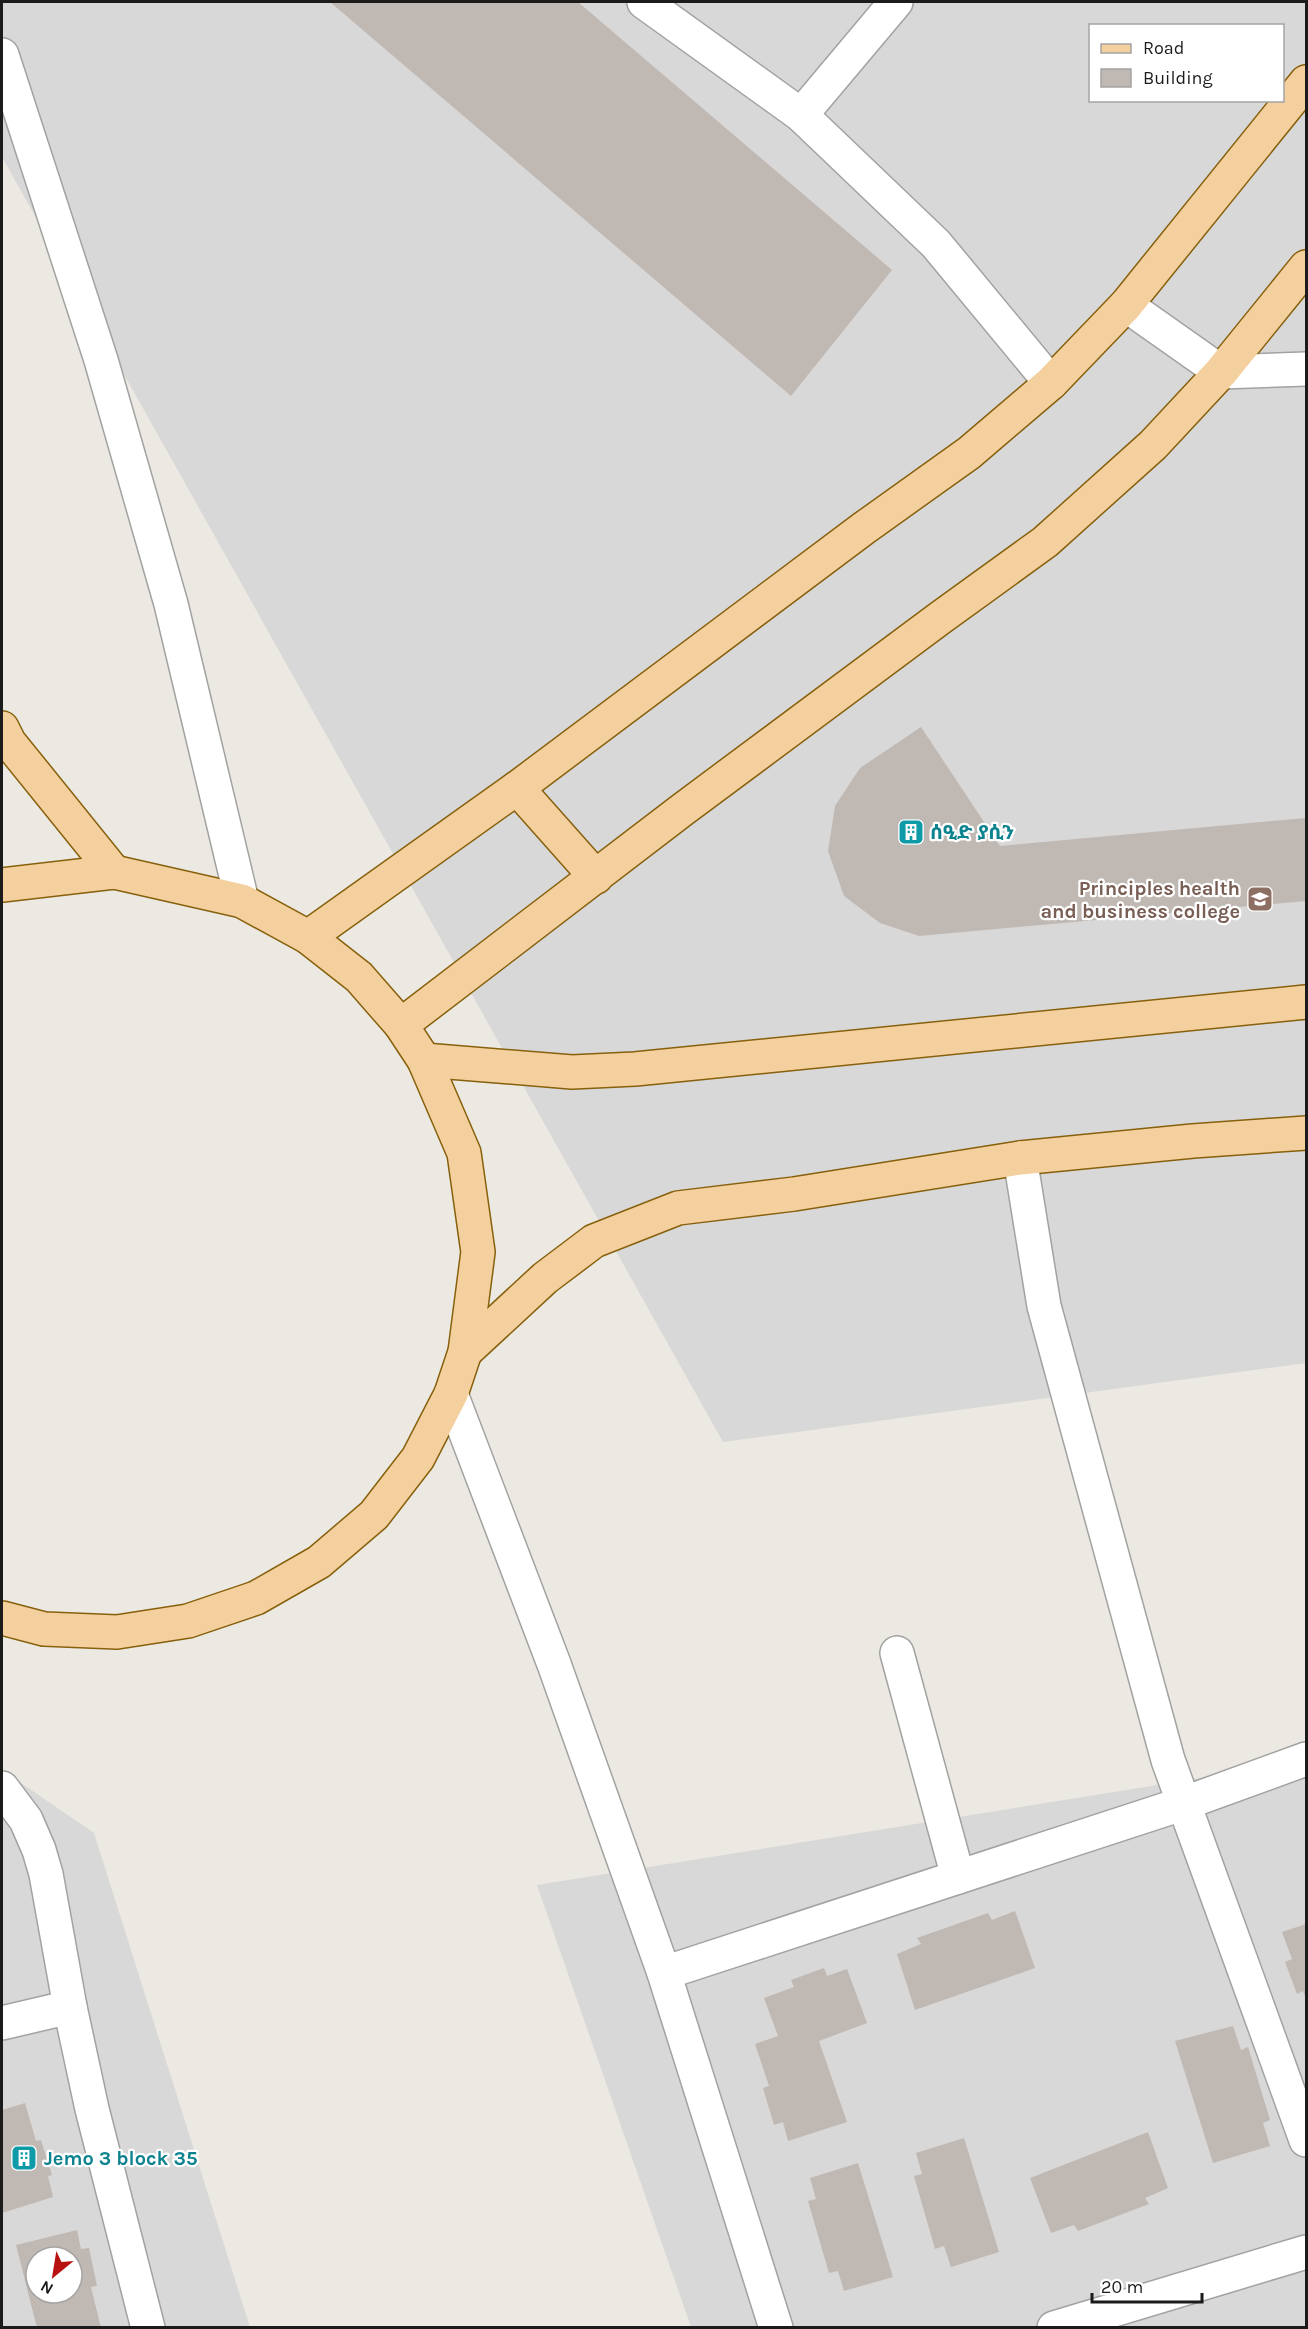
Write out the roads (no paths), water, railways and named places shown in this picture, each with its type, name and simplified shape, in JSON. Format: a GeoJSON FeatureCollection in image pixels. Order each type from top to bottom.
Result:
{"type":"FeatureCollection","features":[{"type":"Feature","properties":{"kind":"main road"},"geometry":{"type":"LineString","coordinates":[[308,937],[517,788],[854,535],[969,453],[1051,382],[1126,305],[1306,82]]}},
{"type":"Feature","properties":{"kind":"main road"},"geometry":{"type":"LineString","coordinates":[[401,1025],[816,710],[1045,542],[1153,445],[1221,372],[1306,267]]}},
{"type":"Feature","properties":{"kind":"main road"},"geometry":{"type":"LineString","coordinates":[[2,728],[9,742],[114,872]]}},
{"type":"Feature","properties":{"kind":"main road"},"geometry":{"type":"LineString","coordinates":[[517,788],[596,877]]}},
{"type":"Feature","properties":{"kind":"main road"},"geometry":{"type":"LineString","coordinates":[[2,885],[114,872],[242,901],[308,937],[359,977],[401,1025],[424,1060],[464,1153],[478,1252],[465,1352],[451,1394],[418,1458],[374,1515],[319,1562],[256,1598],[188,1621],[117,1632],[44,1629],[2,1618]]}},
{"type":"Feature","properties":{"kind":"main road"},"geometry":{"type":"LineString","coordinates":[[424,1060],[572,1072],[635,1069],[1306,1002]]}},
{"type":"Feature","properties":{"kind":"main road"},"geometry":{"type":"LineString","coordinates":[[465,1352],[545,1278],[594,1241],[678,1208],[794,1194],[1020,1158],[1193,1141],[1306,1133]]}},
{"type":"Feature","properties":{"kind":"street"},"geometry":{"type":"LineString","coordinates":[[644,2],[801,115],[936,244],[1051,382]]}},
{"type":"Feature","properties":{"kind":"street"},"geometry":{"type":"LineString","coordinates":[[801,115],[896,2]]}},
{"type":"Feature","properties":{"kind":"street"},"geometry":{"type":"LineString","coordinates":[[2,55],[101,360],[161,571],[242,901]]}},
{"type":"Feature","properties":{"kind":"street"},"geometry":{"type":"LineString","coordinates":[[1126,305],[1221,372],[1306,369]]}},
{"type":"Feature","properties":{"kind":"street"},"geometry":{"type":"LineString","coordinates":[[1020,1158],[1044,1306],[1168,1760],[1306,2140]]}},
{"type":"Feature","properties":{"kind":"street"},"geometry":{"type":"LineString","coordinates":[[451,1394],[554,1664],[664,1974],[776,2328]]}},
{"type":"Feature","properties":{"kind":"street"},"geometry":{"type":"LineString","coordinates":[[897,1653],[958,1877]]}},
{"type":"Feature","properties":{"kind":"street"},"geometry":{"type":"LineString","coordinates":[[664,1974],[1185,1803],[1306,1760]]}},
{"type":"Feature","properties":{"kind":"street"},"geometry":{"type":"LineString","coordinates":[[2,1788],[26,1820],[46,1874],[70,2007],[92,2109],[148,2328]]}},
{"type":"Feature","properties":{"kind":"street"},"geometry":{"type":"LineString","coordinates":[[2,2023],[70,2007]]}},
{"type":"Feature","properties":{"kind":"street"},"geometry":{"type":"LineString","coordinates":[[1054,2328],[1306,2252]]}},
{"type":"Feature","properties":{"kind":"place","name":"ሰዒድ ያሲን"},"geometry":{"type":"Point","coordinates":[911,832]}},
{"type":"Feature","properties":{"kind":"place","name":"Principles health and business college"},"geometry":{"type":"Point","coordinates":[1260,899]}},
{"type":"Feature","properties":{"kind":"place","name":"Jemo 3 block 35"},"geometry":{"type":"Point","coordinates":[24,2158]}}]}
